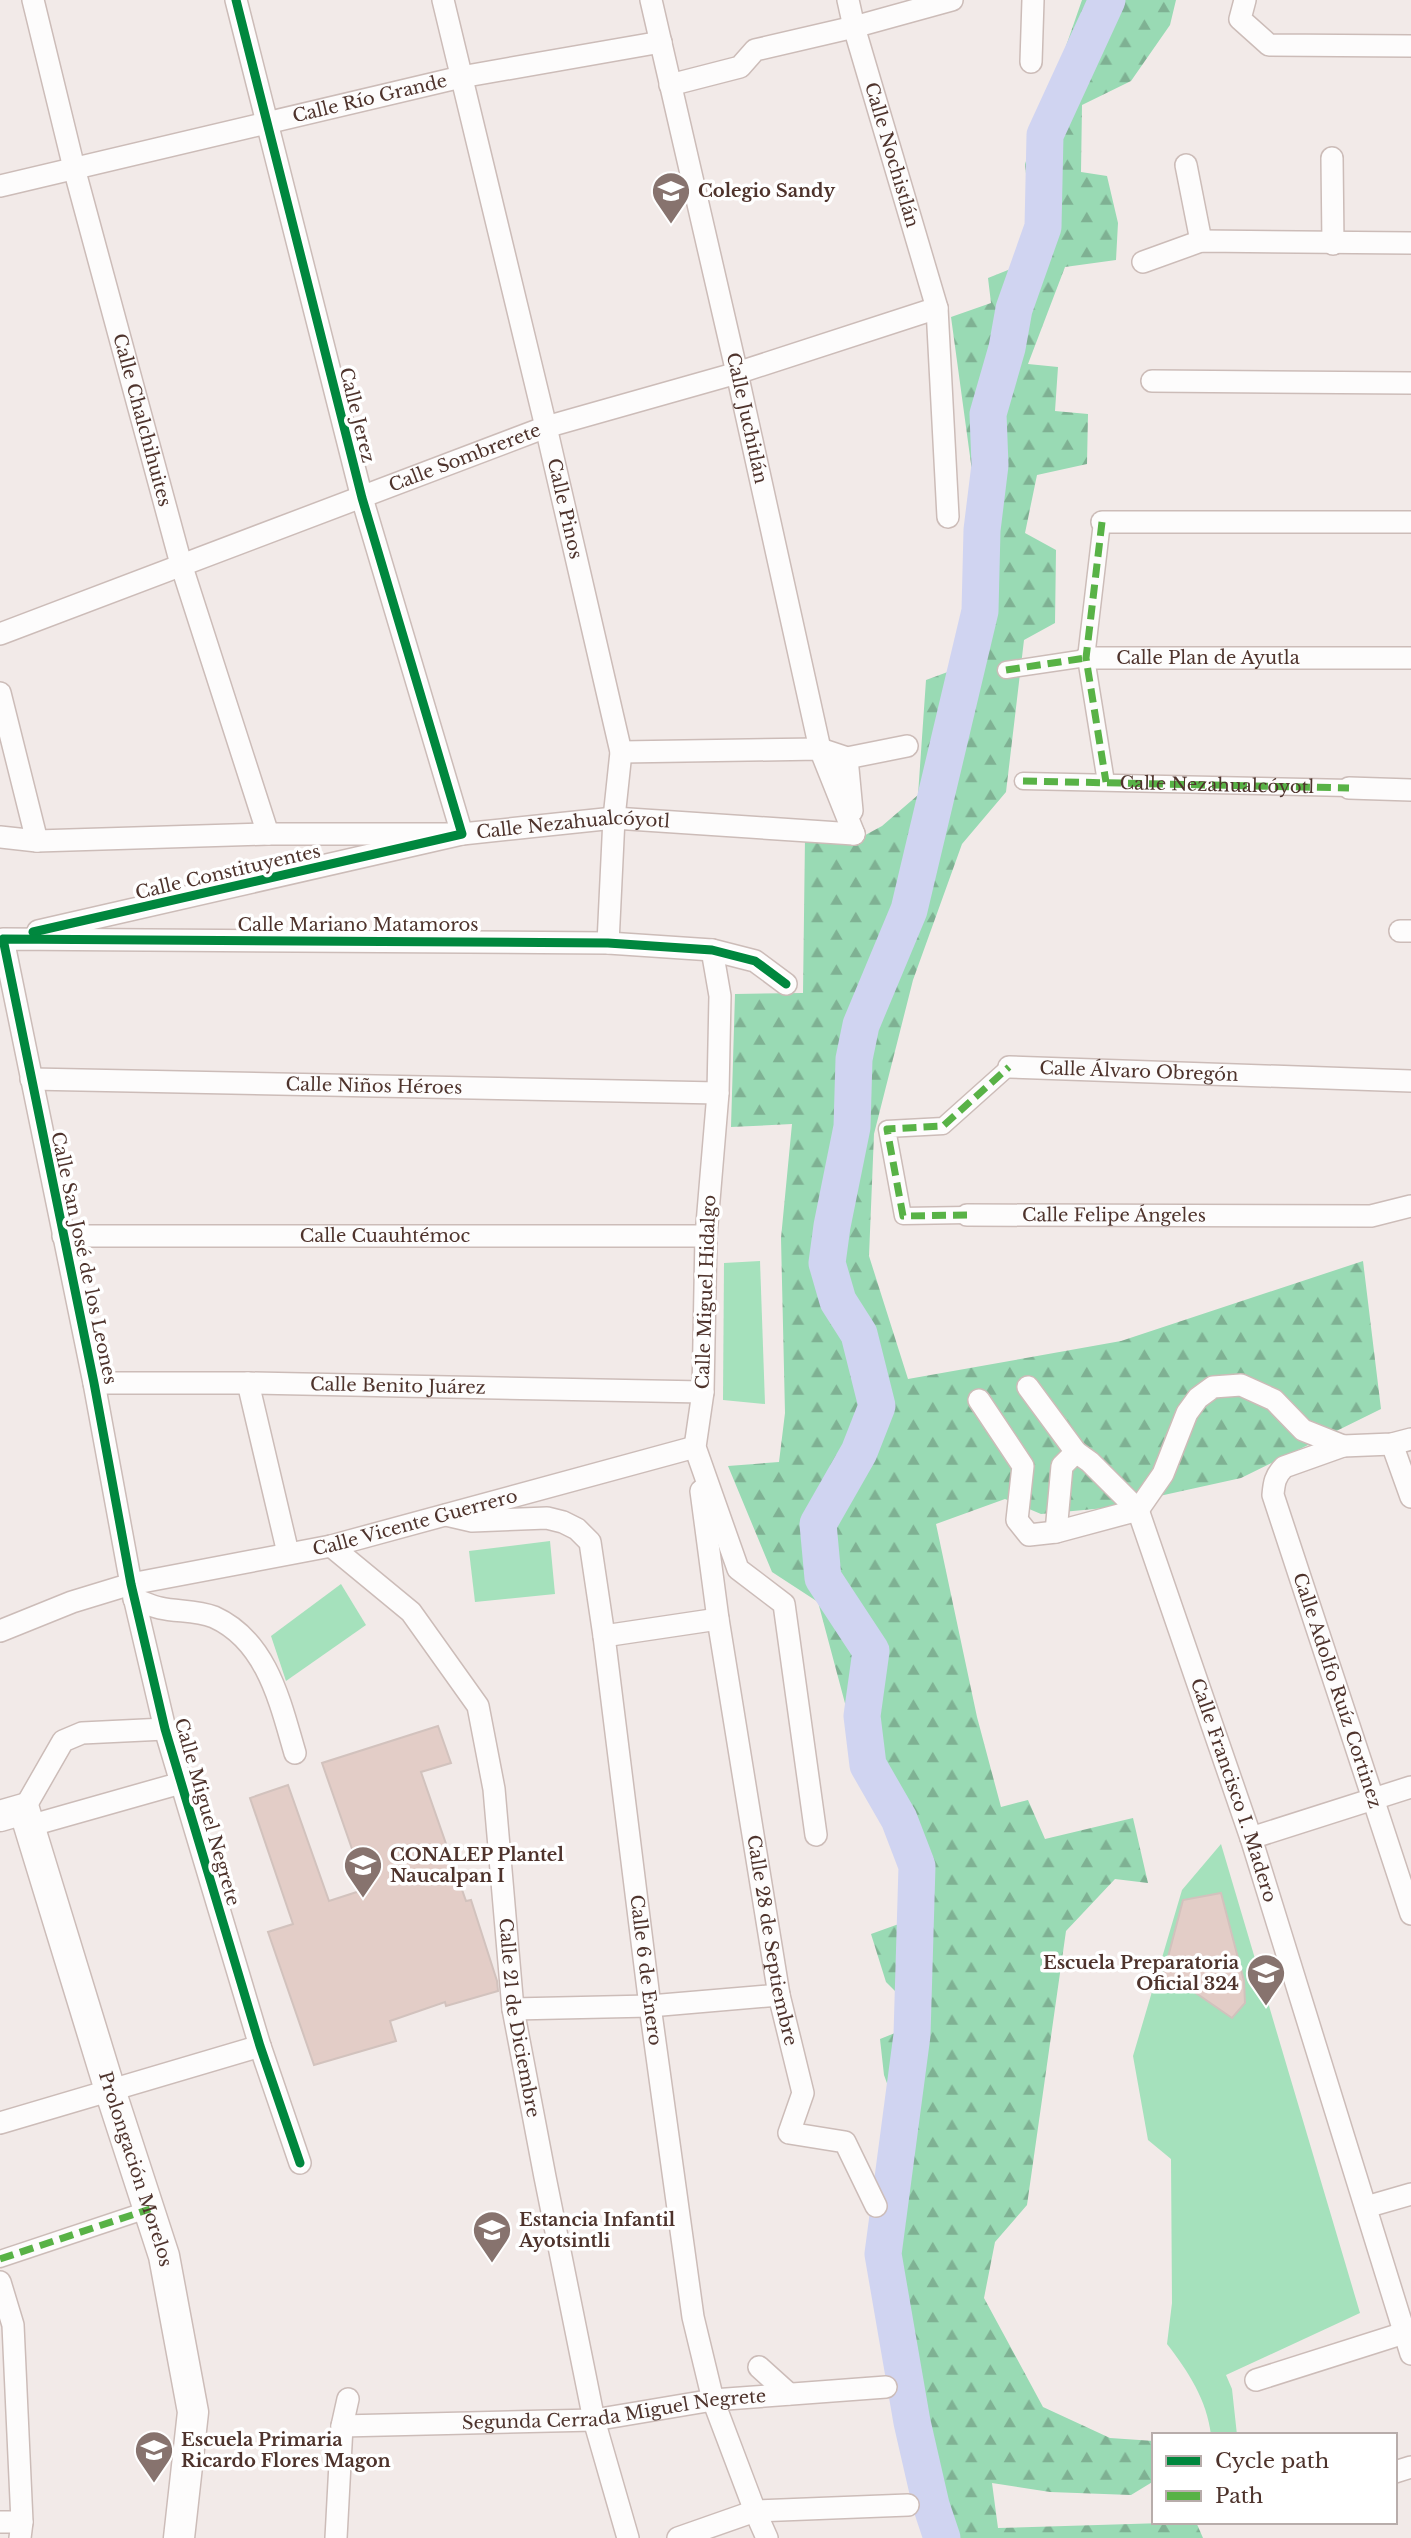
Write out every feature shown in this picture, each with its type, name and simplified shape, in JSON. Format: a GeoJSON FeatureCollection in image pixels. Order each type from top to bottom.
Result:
{"type":"FeatureCollection","features":[{"type":"Feature","properties":{"kind":"main road","name":"Prolongación Morelos"},"geometry":{"type":"LineString","coordinates":[[18,1817],[164,2256],[193,2412],[179,2538]]}},
{"type":"Feature","properties":{"kind":"street","name":"Calle Chalchihuites"},"geometry":{"type":"LineString","coordinates":[[33,0],[74,168],[181,564],[268,834]]}},
{"type":"Feature","properties":{"kind":"street","name":"Calle Jerez"},"geometry":{"type":"LineString","coordinates":[[236,0],[362,498],[462,834]]}},
{"type":"Feature","properties":{"kind":"street","name":"Calle Pinos"},"geometry":{"type":"LineString","coordinates":[[443,0],[621,752],[614,818],[608,943]]}},
{"type":"Feature","properties":{"kind":"street","name":"Calle Juchitlán"},"geometry":{"type":"LineString","coordinates":[[651,0],[820,749],[854,834]]}},
{"type":"Feature","properties":{"kind":"street","name":"Calle Nochistlán"},"geometry":{"type":"LineString","coordinates":[[848,0],[937,308],[948,517]]}},
{"type":"Feature","properties":{"kind":"street"},"geometry":{"type":"LineString","coordinates":[[670,85],[740,67],[755,50],[952,0]]}},
{"type":"Feature","properties":{"kind":"street"},"geometry":{"type":"LineString","coordinates":[[1031,62],[1033,0]]}},
{"type":"Feature","properties":{"kind":"street"},"geometry":{"type":"LineString","coordinates":[[1245,0],[1240,19],[1269,45],[1411,47]]}},
{"type":"Feature","properties":{"kind":"street","name":"Calle Río Grande"},"geometry":{"type":"LineString","coordinates":[[0,186],[461,77],[660,41]]}},
{"type":"Feature","properties":{"kind":"street"},"geometry":{"type":"LineString","coordinates":[[1332,158],[1333,244]]}},
{"type":"Feature","properties":{"kind":"street"},"geometry":{"type":"LineString","coordinates":[[1186,166],[1201,241]]}},
{"type":"Feature","properties":{"kind":"street"},"geometry":{"type":"LineString","coordinates":[[1143,262],[1201,241],[1411,243]]}},
{"type":"Feature","properties":{"kind":"street","name":"Calle Sombrerete"},"geometry":{"type":"LineString","coordinates":[[0,634],[546,427],[737,373],[937,308]]}},
{"type":"Feature","properties":{"kind":"street"},"geometry":{"type":"LineString","coordinates":[[1152,381],[1411,383]]}},
{"type":"Feature","properties":{"kind":"street"},"geometry":{"type":"LineString","coordinates":[[1106,782],[1086,657],[1102,522],[1411,522]]}},
{"type":"Feature","properties":{"kind":"street","name":"Calle Plan de Ayutla"},"geometry":{"type":"LineString","coordinates":[[1006,670],[1086,657],[1411,658]]}},
{"type":"Feature","properties":{"kind":"street"},"geometry":{"type":"LineString","coordinates":[[0,693],[37,841]]}},
{"type":"Feature","properties":{"kind":"street"},"geometry":{"type":"LineString","coordinates":[[621,752],[820,749],[846,758],[907,746]]}},
{"type":"Feature","properties":{"kind":"street"},"geometry":{"type":"LineString","coordinates":[[846,758],[854,834]]}},
{"type":"Feature","properties":{"kind":"street","name":"Calle Nezahualcóyotl"},"geometry":{"type":"LineString","coordinates":[[1023,781],[1411,790]]}},
{"type":"Feature","properties":{"kind":"street","name":"Calle Nezahualcóyotl"},"geometry":{"type":"LineString","coordinates":[[0,837],[37,841],[268,834],[462,834],[614,818],[854,834]]}},
{"type":"Feature","properties":{"kind":"street","name":"Calle Constituyentes"},"geometry":{"type":"LineString","coordinates":[[2,939],[462,834]]}},
{"type":"Feature","properties":{"kind":"street","name":"Calle Mariano Matamoros"},"geometry":{"type":"LineString","coordinates":[[2,939],[608,943],[712,950],[755,961],[786,984]]}},
{"type":"Feature","properties":{"kind":"street","name":"Calle San José de los Leones"},"geometry":{"type":"LineString","coordinates":[[2,939],[94,1383],[132,1592]]}},
{"type":"Feature","properties":{"kind":"street","name":"Calle Miguel Hidalgo"},"geometry":{"type":"LineString","coordinates":[[712,950],[720,996],[718,1093],[706,1236],[703,1392],[695,1447],[738,1569],[784,1604],[816,1835]]}},
{"type":"Feature","properties":{"kind":"street","name":"Calle Álvaro Obregón"},"geometry":{"type":"LineString","coordinates":[[887,1129],[943,1126],[1009,1067],[1411,1081]]}},
{"type":"Feature","properties":{"kind":"street","name":"Calle Niños Héroes"},"geometry":{"type":"LineString","coordinates":[[31,1079],[718,1093]]}},
{"type":"Feature","properties":{"kind":"street","name":"Calle Felipe Ángeles"},"geometry":{"type":"LineString","coordinates":[[887,1129],[903,1216],[1371,1216],[1411,1206]]}},
{"type":"Feature","properties":{"kind":"street","name":"Calle Cuauhtémoc"},"geometry":{"type":"LineString","coordinates":[[63,1236],[706,1236]]}},
{"type":"Feature","properties":{"kind":"street","name":"Calle Benito Juárez"},"geometry":{"type":"LineString","coordinates":[[94,1383],[248,1383],[703,1392]]}},
{"type":"Feature","properties":{"kind":"street"},"geometry":{"type":"LineString","coordinates":[[248,1383],[288,1553]]}},
{"type":"Feature","properties":{"kind":"street"},"geometry":{"type":"LineString","coordinates":[[979,1400],[1023,1466],[1017,1520],[1029,1535],[1056,1532],[1138,1510],[1163,1474],[1187,1413],[1198,1398],[1213,1387],[1241,1385],[1274,1401],[1303,1430],[1343,1446],[1402,1441],[1411,1497]]}},
{"type":"Feature","properties":{"kind":"street"},"geometry":{"type":"LineString","coordinates":[[1028,1387],[1076,1452],[1090,1462],[1138,1510]]}},
{"type":"Feature","properties":{"kind":"street","name":"Calle Adolfo Ruíz Cortinez"},"geometry":{"type":"LineString","coordinates":[[1343,1446],[1284,1467],[1277,1473],[1273,1495],[1411,1914]]}},
{"type":"Feature","properties":{"kind":"street","name":"Calle Vicente Guerrero"},"geometry":{"type":"LineString","coordinates":[[0,1631],[72,1602],[132,1592],[288,1553],[331,1546],[695,1447]]}},
{"type":"Feature","properties":{"kind":"street","name":"Calle 28 de Septiembre"},"geometry":{"type":"LineString","coordinates":[[695,1447],[718,1619],[779,1995],[803,2094],[789,2133],[845,2142],[876,2206]]}},
{"type":"Feature","properties":{"kind":"street"},"geometry":{"type":"LineString","coordinates":[[1056,1532],[1062,1466],[1076,1452]]}},
{"type":"Feature","properties":{"kind":"street","name":"Calle Francisco I. Madero"},"geometry":{"type":"LineString","coordinates":[[1138,1510],[1251,1838],[1411,2354]]}},
{"type":"Feature","properties":{"kind":"street","name":"Calle 6 de Enero"},"geometry":{"type":"LineString","coordinates":[[446,1515],[472,1521],[547,1518],[563,1521],[577,1529],[590,1542],[693,2317],[713,2400],[767,2538]]}},
{"type":"Feature","properties":{"kind":"street","name":"Calle 21 de Diciembre"},"geometry":{"type":"LineString","coordinates":[[331,1546],[411,1612],[478,1706],[494,1789],[513,2009],[594,2420],[628,2538]]}},
{"type":"Feature","properties":{"kind":"street"},"geometry":{"type":"LineString","coordinates":[[132,1592],[161,1608],[194,1611],[213,1617],[245,1638],[258,1654],[272,1682],[295,1753]]}},
{"type":"Feature","properties":{"kind":"street","name":"Calle Miguel Negrete"},"geometry":{"type":"LineString","coordinates":[[132,1592],[165,1729],[260,2046],[300,2163]]}},
{"type":"Feature","properties":{"kind":"street"},"geometry":{"type":"LineString","coordinates":[[604,1636],[718,1619]]}},
{"type":"Feature","properties":{"kind":"street"},"geometry":{"type":"LineString","coordinates":[[18,1817],[63,1741],[82,1733],[165,1729]]}},
{"type":"Feature","properties":{"kind":"street"},"geometry":{"type":"LineString","coordinates":[[18,1817],[181,1783]]}},
{"type":"Feature","properties":{"kind":"street"},"geometry":{"type":"LineString","coordinates":[[1251,1838],[1411,1787]]}},
{"type":"Feature","properties":{"kind":"street"},"geometry":{"type":"LineString","coordinates":[[513,2009],[650,2006],[779,1995]]}},
{"type":"Feature","properties":{"kind":"street"},"geometry":{"type":"LineString","coordinates":[[0,2123],[260,2046]]}},
{"type":"Feature","properties":{"kind":"street"},"geometry":{"type":"LineString","coordinates":[[1366,2207],[1411,2194]]}},
{"type":"Feature","properties":{"kind":"street"},"geometry":{"type":"LineString","coordinates":[[0,2259],[150,2209]]}},
{"type":"Feature","properties":{"kind":"street"},"geometry":{"type":"LineString","coordinates":[[0,2282],[13,2325],[21,2530],[0,2522]]}},
{"type":"Feature","properties":{"kind":"street"},"geometry":{"type":"LineString","coordinates":[[1256,2380],[1404,2333]]}},
{"type":"Feature","properties":{"kind":"street"},"geometry":{"type":"LineString","coordinates":[[760,2367],[789,2395]]}},
{"type":"Feature","properties":{"kind":"street","name":"Segunda Cerrada Miguel Negrete"},"geometry":{"type":"LineString","coordinates":[[342,2426],[594,2420],[713,2400],[886,2387]]}},
{"type":"Feature","properties":{"kind":"street"},"geometry":{"type":"LineString","coordinates":[[336,2538],[342,2426],[348,2399]]}},
{"type":"Feature","properties":{"kind":"street"},"geometry":{"type":"LineString","coordinates":[[678,2538],[755,2511],[908,2505]]}},
{"type":"Feature","properties":{"kind":"green space"},"geometry":{"type":"Polygon","coordinates":[[[1082,0],[1176,0],[1170,25],[1131,81],[1082,105],[1081,172],[1107,176],[1118,223],[1116,260],[1065,267],[1028,364],[1058,367],[1055,411],[1088,414],[1087,464],[1037,475],[1025,533],[1056,550],[1055,623],[1024,640],[1006,792],[962,844],[913,980],[874,1134],[869,1256],[908,1379],[1121,1341],[1363,1261],[1381,1409],[1241,1478],[1105,1508],[1041,1514],[1005,1499],[936,1524],[977,1717],[1001,1807],[1028,1800],[1045,1839],[1133,1818],[1148,1883],[1115,1879],[1066,1931],[1027,2205],[995,2242],[984,2298],[1043,2407],[1110,2438],[1152,2441],[1152,2482],[1131,2495],[1050,2492],[992,2483],[998,2528],[1197,2524],[1203,2538],[942,2538],[922,2398],[895,2279],[913,2155],[884,2075],[880,2039],[900,2031],[905,2001],[886,1982],[871,1934],[921,1916],[910,1867],[862,1767],[818,1602],[772,1572],[728,1466],[779,1462],[785,1413],[781,1238],[792,1124],[731,1127],[735,994],[803,993],[805,837],[858,839],[882,826],[918,795],[926,680],[953,670],[966,582],[972,471],[951,317],[991,303],[988,278],[1018,266],[1032,233],[1025,164],[1082,0]]]}},
{"type":"Feature","properties":{"kind":"green space"},"geometry":{"type":"Polygon","coordinates":[[[760,1261],[765,1404],[723,1400],[724,1263],[760,1261]]]}},
{"type":"Feature","properties":{"kind":"green space"},"geometry":{"type":"Polygon","coordinates":[[[550,1541],[555,1594],[475,1602],[469,1551],[550,1541]]]}},
{"type":"Feature","properties":{"kind":"green space"},"geometry":{"type":"Polygon","coordinates":[[[341,1584],[366,1625],[286,1681],[271,1636],[341,1584]]]}},
{"type":"Feature","properties":{"kind":"green space"},"geometry":{"type":"Polygon","coordinates":[[[1221,1844],[1360,2313],[1226,2375],[1232,2389],[1237,2433],[1211,2433],[1195,2386],[1167,2344],[1172,2303],[1171,2159],[1148,2140],[1133,2056],[1182,1890],[1221,1844]]]}},
{"type":"Feature","properties":{"kind":"building","name":"CONALEP Plantel Naucalpan I"},"geometry":{"type":"Polygon","coordinates":[[[438,1726],[451,1763],[421,1772],[466,1901],[471,1900],[498,1991],[446,2006],[445,2002],[390,2021],[396,2041],[314,2065],[268,1932],[293,1924],[250,1798],[288,1785],[329,1901],[366,1889],[322,1763],[438,1726]]]}},
{"type":"Feature","properties":{"kind":"building"},"geometry":{"type":"Polygon","coordinates":[[[1221,1893],[1244,1981],[1245,2003],[1232,2018],[1187,1987],[1162,1980],[1183,1900],[1221,1893]]]}},
{"type":"Feature","properties":{"kind":"waterway"},"geometry":{"type":"LineString","coordinates":[[942,2538],[931,2505],[912,2422],[883,2254],[912,2035],[917,1866],[899,1819],[868,1765],[862,1716],[871,1651],[823,1578],[818,1524],[859,1452],[877,1406],[859,1334],[838,1301],[827,1263],[852,1127],[854,1059],[861,1025],[909,910],[980,611],[982,530],[990,465],[988,414],[1007,348],[1014,309],[1043,227],[1045,135],[1107,0]]}},
{"type":"Feature","properties":{"kind":"marked path"},"geometry":{"type":"LineString","coordinates":[[1102,522],[1086,658],[1106,782]]}},
{"type":"Feature","properties":{"kind":"marked path"},"geometry":{"type":"LineString","coordinates":[[1006,670],[1086,658]]}},
{"type":"Feature","properties":{"kind":"marked path"},"geometry":{"type":"LineString","coordinates":[[1023,781],[1349,788]]}},
{"type":"Feature","properties":{"kind":"marked path"},"geometry":{"type":"LineString","coordinates":[[967,1215],[903,1216],[887,1129],[943,1126],[1009,1067]]}},
{"type":"Feature","properties":{"kind":"marked path"},"geometry":{"type":"LineString","coordinates":[[0,2259],[150,2209]]}},
{"type":"Feature","properties":{"kind":"cycle path"},"geometry":{"type":"LineString","coordinates":[[33,932],[462,834],[362,498],[236,0]]}},
{"type":"Feature","properties":{"kind":"cycle path"},"geometry":{"type":"LineString","coordinates":[[300,2163],[260,2046],[165,1729],[131,1584],[94,1383],[3,939],[608,943],[712,950],[755,961],[786,984]]}},
{"type":"Feature","properties":{"kind":"place","name":"Colegio Sandy"},"geometry":{"type":"Point","coordinates":[671,225]}},
{"type":"Feature","properties":{"kind":"place","name":"CONALEP Plantel Naucalpan I"},"geometry":{"type":"Point","coordinates":[363,1899]}},
{"type":"Feature","properties":{"kind":"place","name":"Escuela Preparatoria Oficial 324"},"geometry":{"type":"Point","coordinates":[1266,2007]}},
{"type":"Feature","properties":{"kind":"place","name":"Estancia Infantil Ayotsintli"},"geometry":{"type":"Point","coordinates":[492,2264]}},
{"type":"Feature","properties":{"kind":"place","name":"Escuela Primaria Ricardo Flores Magon"},"geometry":{"type":"Point","coordinates":[154,2484]}}]}
